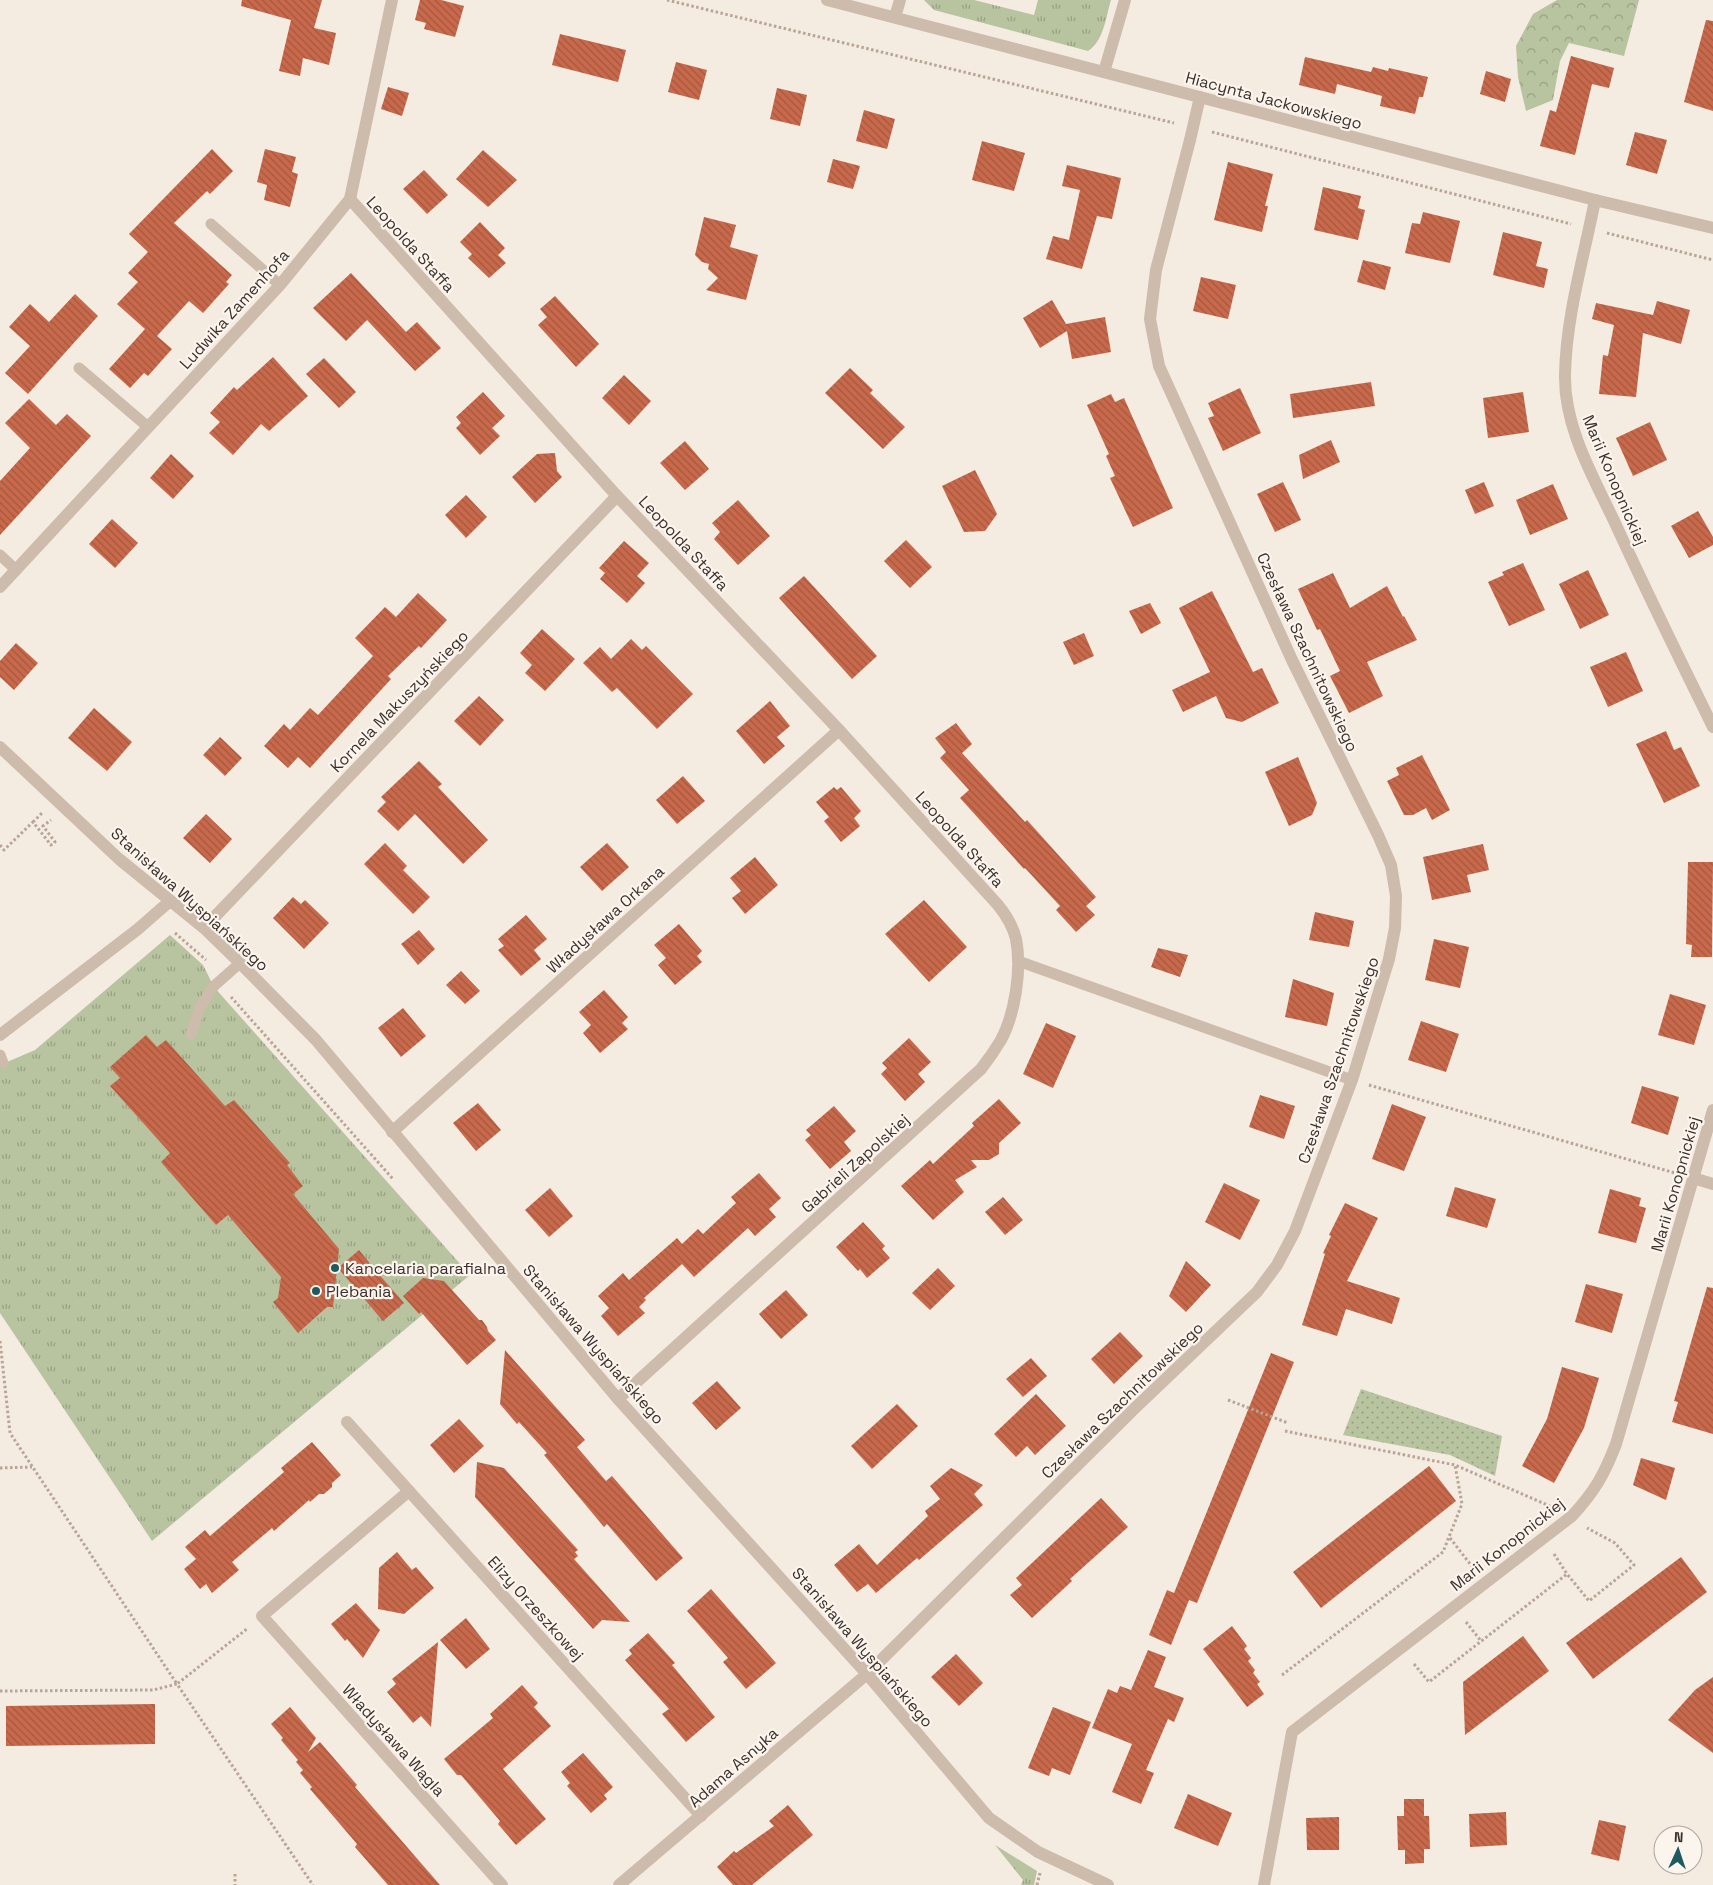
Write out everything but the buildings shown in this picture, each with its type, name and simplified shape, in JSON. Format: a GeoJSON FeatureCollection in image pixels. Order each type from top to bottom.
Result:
{"type":"FeatureCollection","features":[{"type":"Feature","properties":{"kind":"street","name":"Ludwika Zamenhofa"},"geometry":{"type":"LineString","coordinates":[[0,587],[280,285],[350,199],[392,0]]}},
{"type":"Feature","properties":{"kind":"street","name":"Hiacynta Jackowskiego"},"geometry":{"type":"LineString","coordinates":[[827,0],[1595,200],[1713,228]]}},
{"type":"Feature","properties":{"kind":"street"},"geometry":{"type":"LineString","coordinates":[[895,18],[900,0]]}},
{"type":"Feature","properties":{"kind":"street"},"geometry":{"type":"LineString","coordinates":[[1104,72],[1125,0]]}},
{"type":"Feature","properties":{"kind":"street","name":"Czesława Szachnitowskiego"},"geometry":{"type":"LineString","coordinates":[[867,1674],[1135,1408],[1257,1292],[1277,1265],[1295,1231],[1352,1080],[1389,959],[1394,936],[1396,896],[1391,865],[1292,660],[1160,366],[1150,319],[1156,270],[1200,97]]}},
{"type":"Feature","properties":{"kind":"street","name":"Leopolda Staffa"},"geometry":{"type":"LineString","coordinates":[[350,199],[617,496],[839,730],[998,905]]}},
{"type":"Feature","properties":{"kind":"street","name":"Marii Konopnickiej"},"geometry":{"type":"LineString","coordinates":[[1595,200],[1569,327],[1565,376],[1570,415],[1581,448],[1636,569],[1713,727]]}},
{"type":"Feature","properties":{"kind":"street","name":"Kornela Makuszyńskiego"},"geometry":{"type":"LineString","coordinates":[[204,928],[617,496]]}},
{"type":"Feature","properties":{"kind":"street","name":"Władysława Orkana"},"geometry":{"type":"LineString","coordinates":[[392,1132],[839,730]]}},
{"type":"Feature","properties":{"kind":"street","name":"Stanisława Wyspiańskiego"},"geometry":{"type":"LineString","coordinates":[[0,746],[119,859],[204,928],[316,1040],[618,1399],[867,1674],[989,1818],[1038,1852],[1108,1885]]}},
{"type":"Feature","properties":{"kind":"street"},"geometry":{"type":"LineString","coordinates":[[0,1035],[138,929],[170,901]]}},
{"type":"Feature","properties":{"kind":"street","name":"Gabrieli Zapolskiej"},"geometry":{"type":"LineString","coordinates":[[618,1399],[981,1069],[1001,1040],[1011,1013],[1018,961],[1016,938],[1008,918],[998,905]]}},
{"type":"Feature","properties":{"kind":"street","name":"Marii Konopnickiej"},"geometry":{"type":"LineString","coordinates":[[1264,1885],[1292,1732],[1572,1516],[1592,1494],[1605,1472],[1616,1444],[1713,1110]]}},
{"type":"Feature","properties":{"kind":"street"},"geometry":{"type":"LineString","coordinates":[[1693,1178],[1713,1184]]}},
{"type":"Feature","properties":{"kind":"street","name":"Elizy Orzeszkowej"},"geometry":{"type":"LineString","coordinates":[[347,1422],[701,1816]]}},
{"type":"Feature","properties":{"kind":"street"},"geometry":{"type":"LineString","coordinates":[[262,1616],[409,1491]]}},
{"type":"Feature","properties":{"kind":"street","name":"Władysława Wągla"},"geometry":{"type":"LineString","coordinates":[[262,1616],[502,1885]]}},
{"type":"Feature","properties":{"kind":"street","name":"Adama Asnyka"},"geometry":{"type":"LineString","coordinates":[[619,1885],[867,1674]]}},
{"type":"Feature","properties":{"kind":"lane"},"geometry":{"type":"LineString","coordinates":[[211,224],[280,285]]}},
{"type":"Feature","properties":{"kind":"lane"},"geometry":{"type":"LineString","coordinates":[[80,368],[148,427]]}},
{"type":"Feature","properties":{"kind":"lane"},"geometry":{"type":"LineString","coordinates":[[0,555],[16,570]]}},
{"type":"Feature","properties":{"kind":"lane"},"geometry":{"type":"LineString","coordinates":[[1018,961],[1352,1080]]}},
{"type":"Feature","properties":{"kind":"lane"},"geometry":{"type":"LineString","coordinates":[[191,1034],[200,1007],[214,986],[240,963]]}},
{"type":"Feature","properties":{"kind":"path"},"geometry":{"type":"LineString","coordinates":[[0,845],[4,850],[43,812]]}},
{"type":"Feature","properties":{"kind":"path"},"geometry":{"type":"LineString","coordinates":[[33,822],[51,845],[55,842],[43,826],[52,820]]}},
{"type":"Feature","properties":{"kind":"path"},"geometry":{"type":"LineString","coordinates":[[225,977],[230,996],[393,1179]]}},
{"type":"Feature","properties":{"kind":"path"},"geometry":{"type":"LineString","coordinates":[[1352,1080],[1693,1178]]}},
{"type":"Feature","properties":{"kind":"path"},"geometry":{"type":"LineString","coordinates":[[0,1341],[10,1433],[313,1885]]}},
{"type":"Feature","properties":{"kind":"path"},"geometry":{"type":"LineString","coordinates":[[1228,1400],[1288,1423]]}},
{"type":"Feature","properties":{"kind":"path"},"geometry":{"type":"LineString","coordinates":[[1285,1431],[1455,1465],[1572,1516],[1591,1532],[1615,1543],[1634,1565],[1589,1602],[1567,1574],[1428,1682],[1401,1648]]}},
{"type":"Feature","properties":{"kind":"path"},"geometry":{"type":"LineString","coordinates":[[1282,1675],[1444,1552],[1462,1504],[1455,1465]]}},
{"type":"Feature","properties":{"kind":"path"},"geometry":{"type":"LineString","coordinates":[[0,1468],[33,1467]]}},
{"type":"Feature","properties":{"kind":"path"},"geometry":{"type":"LineString","coordinates":[[1450,1538],[1484,1583]]}},
{"type":"Feature","properties":{"kind":"path"},"geometry":{"type":"LineString","coordinates":[[0,1691],[153,1690],[177,1684],[262,1616]]}},
{"type":"Feature","properties":{"kind":"path"},"geometry":{"type":"LineString","coordinates":[[235,1874],[235,1885]]}},
{"type":"Feature","properties":{"kind":"green space"},"geometry":{"type":"Polygon","coordinates":[[[924,0],[974,0],[1034,15],[1038,0],[1111,0],[1101,35],[1088,51],[934,10],[924,0]]]}},
{"type":"Feature","properties":{"kind":"green space"},"geometry":{"type":"Polygon","coordinates":[[[1557,0],[1639,0],[1624,56],[1569,43],[1560,61],[1553,100],[1526,111],[1518,77],[1516,46],[1533,14],[1557,0]]]}},
{"type":"Feature","properties":{"kind":"green space"},"geometry":{"type":"Polygon","coordinates":[[[170,935],[203,965],[214,987],[470,1275],[152,1541],[0,1313],[0,1065],[35,1050],[170,935]]]}},
{"type":"Feature","properties":{"kind":"green space"},"geometry":{"type":"Polygon","coordinates":[[[1361,1389],[1502,1436],[1495,1476],[1450,1455],[1343,1435],[1361,1389]]]}},
{"type":"Feature","properties":{"kind":"green space"},"geometry":{"type":"Polygon","coordinates":[[[995,1845],[1037,1871],[1034,1885],[1021,1885],[1023,1880],[995,1845]]]}},
{"type":"Feature","properties":{"kind":"place","name":"Kancelaria parafialna"},"geometry":{"type":"Point","coordinates":[335,1268]}},
{"type":"Feature","properties":{"kind":"place","name":"Plebania"},"geometry":{"type":"Point","coordinates":[316,1291]}}]}
